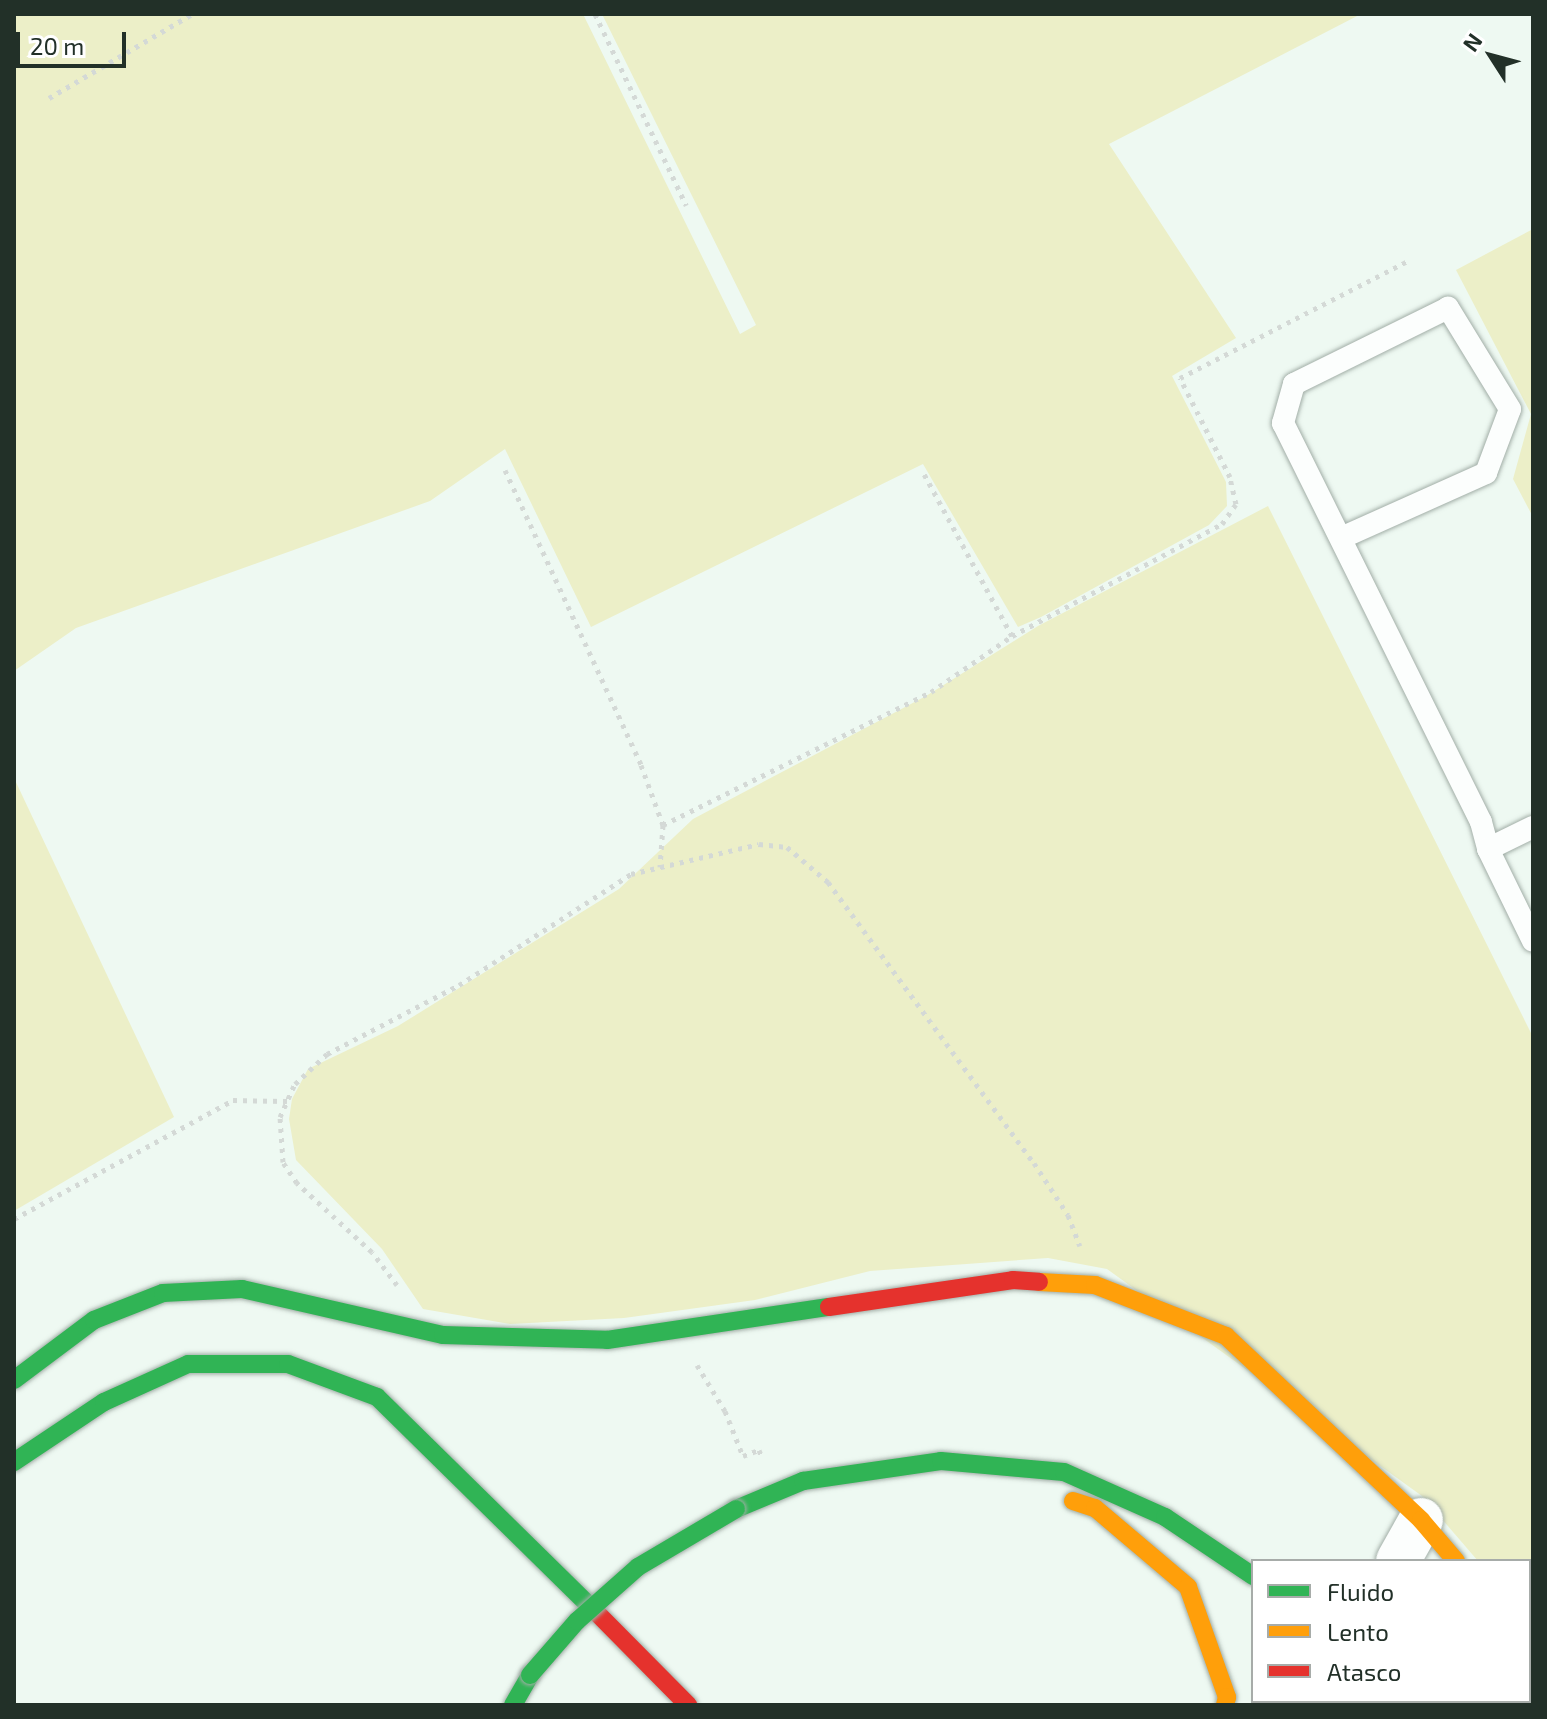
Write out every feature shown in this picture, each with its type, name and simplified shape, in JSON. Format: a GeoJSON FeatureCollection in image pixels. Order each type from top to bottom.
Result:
{"type":"FeatureCollection","features":[{"type":"Feature","properties":{"kind":"main road"},"geometry":{"type":"LineString","coordinates":[[14,1380],[94,1320],[163,1293],[242,1289],[443,1335],[607,1340],[1013,1280],[1095,1285],[1226,1336],[1421,1520],[1454,1559]]}},
{"type":"Feature","properties":{"kind":"main road"},"geometry":{"type":"LineString","coordinates":[[14,1462],[104,1402],[188,1364],[288,1364],[377,1397],[502,1516],[688,1705]]}},
{"type":"Feature","properties":{"kind":"main road"},"geometry":{"type":"LineString","coordinates":[[941,1461],[1031,1489]]}},
{"type":"Feature","properties":{"kind":"main road"},"geometry":{"type":"LineString","coordinates":[[513,1705],[530,1675],[577,1621],[638,1567],[736,1509],[803,1481],[941,1461],[1064,1472],[1165,1517],[1251,1575]]}},
{"type":"Feature","properties":{"kind":"main road"},"geometry":{"type":"LineString","coordinates":[[1056,1496],[1095,1508],[1188,1587],[1227,1697],[1225,1705]]}},
{"type":"Feature","properties":{"kind":"street"},"geometry":{"type":"LineString","coordinates":[[1399,1559],[1421,1520]]}},
{"type":"Feature","properties":{"kind":"lane"},"geometry":{"type":"LineString","coordinates":[[1341,538],[1486,473],[1510,409],[1448,308],[1294,384],[1283,423],[1481,822],[1488,849],[1533,941]]}},
{"type":"Feature","properties":{"kind":"lane"},"geometry":{"type":"LineString","coordinates":[[1488,849],[1533,827]]}},
{"type":"Feature","properties":{"kind":"path"},"geometry":{"type":"LineString","coordinates":[[49,98],[192,14]]}},
{"type":"Feature","properties":{"kind":"path"},"geometry":{"type":"LineString","coordinates":[[595,14],[686,205]]}},
{"type":"Feature","properties":{"kind":"path"},"geometry":{"type":"LineString","coordinates":[[663,825],[931,692],[1012,636],[1222,524],[1236,504],[1230,477],[1180,378],[1410,260]]}},
{"type":"Feature","properties":{"kind":"path"},"geometry":{"type":"LineString","coordinates":[[505,470],[641,765],[663,825],[660,867]]}},
{"type":"Feature","properties":{"kind":"path"},"geometry":{"type":"LineString","coordinates":[[924,474],[1012,636]]}},
{"type":"Feature","properties":{"kind":"path"},"geometry":{"type":"LineString","coordinates":[[412,1328],[408,1307],[390,1272],[283,1162],[280,1117],[295,1084],[327,1054],[459,985],[631,874],[759,844],[787,847],[808,860],[1034,1163],[1068,1215],[1095,1285]]}},
{"type":"Feature","properties":{"kind":"path"},"geometry":{"type":"LineString","coordinates":[[14,1219],[233,1100],[287,1101]]}},
{"type":"Feature","properties":{"kind":"path"},"geometry":{"type":"LineString","coordinates":[[675,1329],[725,1411],[743,1456],[759,1450],[764,1463]]}},
{"type":"Feature","properties":{"kind":"green space"},"geometry":{"type":"Polygon","coordinates":[[[14,14],[583,14],[740,334],[756,325],[602,14],[1361,14],[1109,144],[1236,338],[1172,376],[1226,482],[1227,506],[1209,525],[1041,617],[1018,627],[923,464],[591,627],[505,449],[430,501],[76,628],[14,671],[14,14]]]}},
{"type":"Feature","properties":{"kind":"green space"},"geometry":{"type":"Polygon","coordinates":[[[1533,229],[1533,517],[1513,479],[1531,414],[1456,270],[1533,229]]]}},
{"type":"Feature","properties":{"kind":"green space"},"geometry":{"type":"Polygon","coordinates":[[[1268,506],[1533,1037],[1533,1625],[1531,1559],[1476,1559],[1422,1496],[1107,1269],[1048,1258],[870,1271],[755,1300],[624,1318],[510,1324],[423,1309],[382,1249],[296,1160],[289,1119],[292,1099],[308,1069],[398,1026],[619,889],[693,819],[926,696],[1038,626],[1268,506]]]}},
{"type":"Feature","properties":{"kind":"green space"},"geometry":{"type":"Polygon","coordinates":[[[14,778],[174,1117],[14,1211],[14,778]]]}},
{"type":"Feature","properties":{"kind":"traffic: fast"},"geometry":{"type":"LineString","coordinates":[[14,1380],[94,1320],[163,1293],[242,1289],[443,1335],[607,1340],[829,1307]]}},
{"type":"Feature","properties":{"kind":"traffic: fast"},"geometry":{"type":"LineString","coordinates":[[14,1462],[104,1402],[188,1364],[288,1364],[377,1397],[596,1612]]}},
{"type":"Feature","properties":{"kind":"traffic: fast"},"geometry":{"type":"LineString","coordinates":[[736,1509],[803,1481],[941,1461],[1064,1472],[1165,1517],[1251,1575]]}},
{"type":"Feature","properties":{"kind":"traffic: fast"},"geometry":{"type":"LineString","coordinates":[[530,1675],[577,1621],[638,1567],[736,1509]]}},
{"type":"Feature","properties":{"kind":"traffic: fast"},"geometry":{"type":"LineString","coordinates":[[513,1705],[530,1675]]}},
{"type":"Feature","properties":{"kind":"traffic: slow"},"geometry":{"type":"LineString","coordinates":[[1039,1282],[1095,1285],[1226,1336],[1421,1520],[1454,1559]]}},
{"type":"Feature","properties":{"kind":"traffic: slow"},"geometry":{"type":"LineString","coordinates":[[1073,1501],[1095,1508],[1188,1587],[1227,1697],[1225,1705]]}},
{"type":"Feature","properties":{"kind":"traffic: jam"},"geometry":{"type":"LineString","coordinates":[[829,1307],[1013,1280],[1039,1282]]}},
{"type":"Feature","properties":{"kind":"traffic: jam"},"geometry":{"type":"LineString","coordinates":[[596,1612],[688,1705]]}}]}
